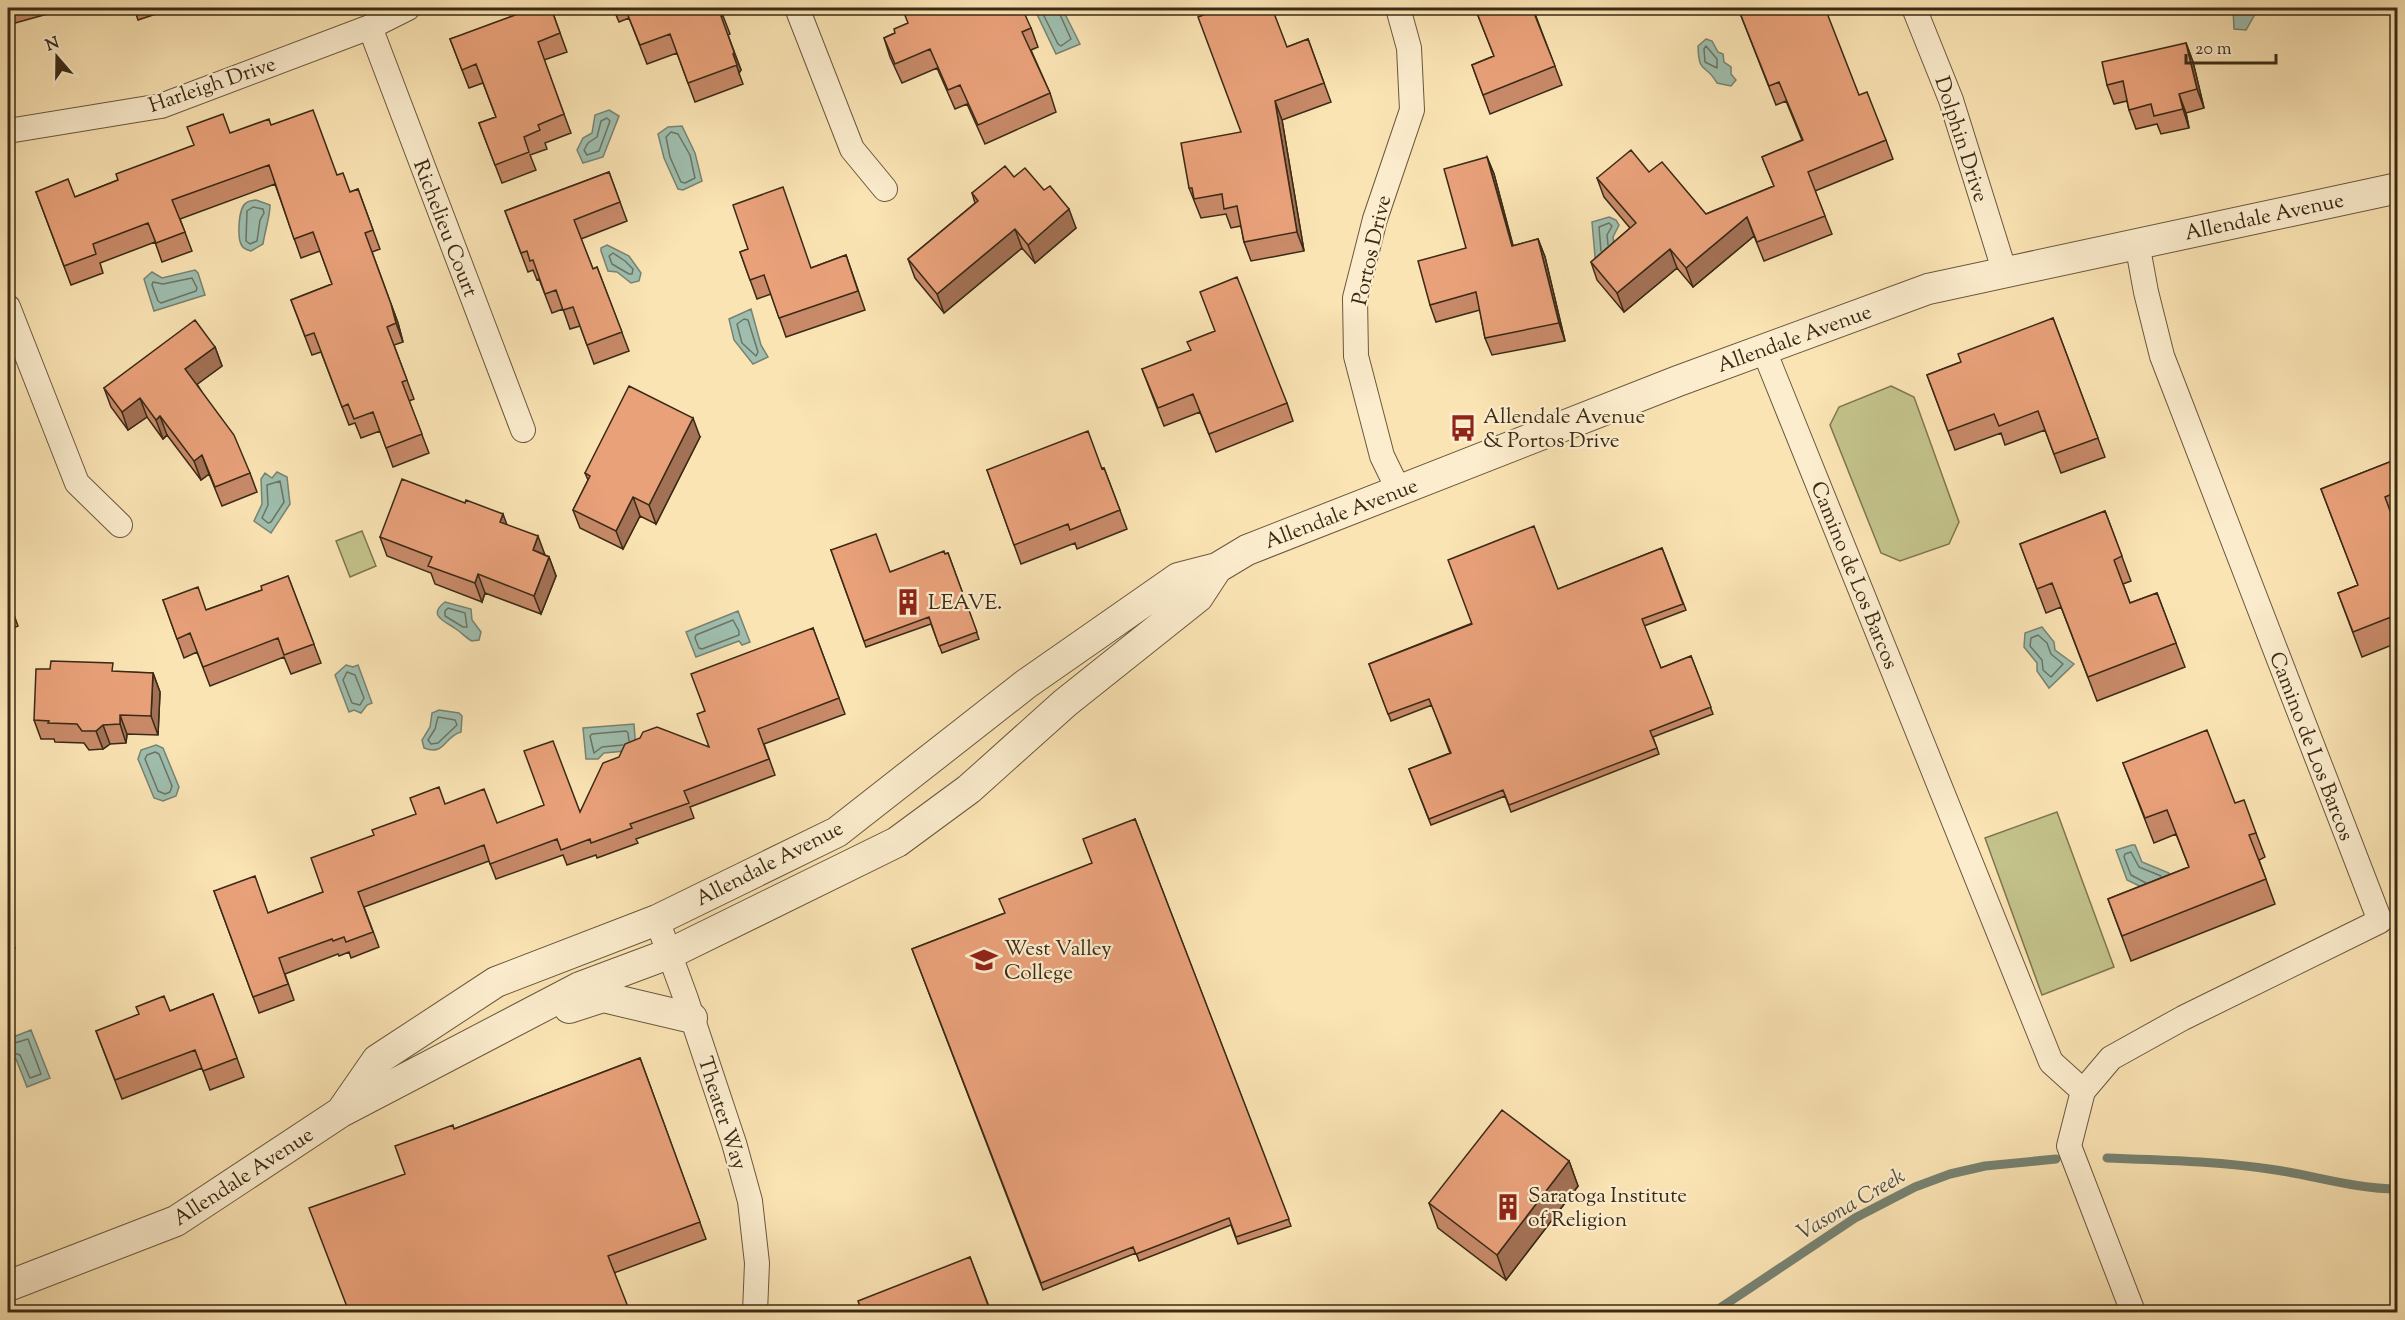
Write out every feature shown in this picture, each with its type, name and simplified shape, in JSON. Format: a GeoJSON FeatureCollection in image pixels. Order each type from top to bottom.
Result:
{"type":"FeatureCollection","features":[{"type":"Feature","properties":{"kind":"street","name":"Harleigh Drive"},"geometry":{"type":"LineString","coordinates":[[8,131],[161,106],[370,27],[408,8]]}},
{"type":"Feature","properties":{"kind":"street"},"geometry":{"type":"LineString","coordinates":[[797,8],[852,149],[885,189]]}},
{"type":"Feature","properties":{"kind":"street","name":"Portos Drive"},"geometry":{"type":"LineString","coordinates":[[1398,8],[1409,48],[1412,110],[1375,219],[1355,298],[1356,356],[1382,456],[1399,491]]}},
{"type":"Feature","properties":{"kind":"street","name":"Dolphin Drive"},"geometry":{"type":"LineString","coordinates":[[1914,8],[1952,100],[2005,273]]}},
{"type":"Feature","properties":{"kind":"street","name":"Richelieu Court"},"geometry":{"type":"LineString","coordinates":[[370,27],[523,430]]}},
{"type":"Feature","properties":{"kind":"street","name":"Allendale Avenue"},"geometry":{"type":"LineString","coordinates":[[341,1112],[377,1060],[496,982],[657,920],[837,832],[1026,684],[1178,578],[1217,568],[1247,550],[1763,348],[1928,289],[2397,188]]}},
{"type":"Feature","properties":{"kind":"street","name":"Camino de Los Barcos"},"geometry":{"type":"LineString","coordinates":[[2133,1312],[2069,1146],[2083,1091],[2111,1058],[2183,1017],[2380,921],[2162,356],[2137,243]]}},
{"type":"Feature","properties":{"kind":"street"},"geometry":{"type":"LineString","coordinates":[[8,307],[77,483],[120,525]]}},
{"type":"Feature","properties":{"kind":"street","name":"Camino de Los Barcos"},"geometry":{"type":"LineString","coordinates":[[1763,348],[2051,1062],[2083,1091]]}},
{"type":"Feature","properties":{"kind":"street","name":"Allendale Avenue"},"geometry":{"type":"LineString","coordinates":[[8,1286],[176,1221],[341,1112],[580,987],[670,952],[897,842],[969,789],[1065,703],[1198,597],[1217,568]]}},
{"type":"Feature","properties":{"kind":"street","name":"Theater Way"},"geometry":{"type":"LineString","coordinates":[[657,920],[670,952],[734,1143],[750,1201],[757,1263],[755,1312]]}},
{"type":"Feature","properties":{"kind":"street"},"geometry":{"type":"LineString","coordinates":[[503,1029],[603,997],[692,1018]]}},
{"type":"Feature","properties":{"kind":"shaded area"},"geometry":{"type":"Polygon","coordinates":[[[1891,386],[1914,397],[1959,522],[1949,544],[1900,561],[1881,553],[1830,425],[1839,407],[1891,386]]]}},
{"type":"Feature","properties":{"kind":"shaded area"},"geometry":{"type":"Polygon","coordinates":[[[362,531],[376,566],[350,577],[336,541],[362,531]]]}},
{"type":"Feature","properties":{"kind":"shaded area"},"geometry":{"type":"Polygon","coordinates":[[[2057,812],[2114,967],[2042,995],[1985,838],[2057,812]]]}},
{"type":"Feature","properties":{"kind":"water"},"geometry":{"type":"Polygon","coordinates":[[[1034,8],[1062,8],[1080,44],[1056,54],[1034,8]]]}},
{"type":"Feature","properties":{"kind":"water"},"geometry":{"type":"Polygon","coordinates":[[[2233,8],[2251,8],[2254,16],[2246,30],[2234,29],[2233,8]]]}},
{"type":"Feature","properties":{"kind":"water"},"geometry":{"type":"Polygon","coordinates":[[[1706,39],[1712,41],[1718,52],[1723,54],[1724,62],[1731,67],[1731,74],[1736,80],[1731,86],[1717,83],[1701,65],[1698,46],[1706,39]]]}},
{"type":"Feature","properties":{"kind":"water"},"geometry":{"type":"Polygon","coordinates":[[[609,110],[619,116],[603,157],[583,163],[577,150],[583,138],[592,133],[595,115],[609,110]]]}},
{"type":"Feature","properties":{"kind":"water"},"geometry":{"type":"Polygon","coordinates":[[[682,126],[695,153],[702,181],[683,190],[678,189],[664,158],[658,134],[668,127],[682,126]]]}},
{"type":"Feature","properties":{"kind":"water"},"geometry":{"type":"Polygon","coordinates":[[[256,200],[270,205],[270,210],[263,244],[251,251],[244,248],[240,242],[239,224],[243,206],[248,201],[256,200]]]}},
{"type":"Feature","properties":{"kind":"water"},"geometry":{"type":"Polygon","coordinates":[[[1609,217],[1616,220],[1619,225],[1613,237],[1615,250],[1596,268],[1592,222],[1609,217]]]}},
{"type":"Feature","properties":{"kind":"water"},"geometry":{"type":"Polygon","coordinates":[[[607,245],[629,256],[641,273],[639,281],[631,283],[617,272],[608,271],[601,251],[601,248],[607,245]]]}},
{"type":"Feature","properties":{"kind":"water"},"geometry":{"type":"Polygon","coordinates":[[[195,270],[205,295],[154,311],[144,279],[152,272],[162,278],[195,270]]]}},
{"type":"Feature","properties":{"kind":"water"},"geometry":{"type":"Polygon","coordinates":[[[751,309],[761,345],[768,357],[753,364],[734,340],[729,319],[751,309]]]}},
{"type":"Feature","properties":{"kind":"water"},"geometry":{"type":"Polygon","coordinates":[[[277,472],[287,477],[290,504],[271,533],[254,521],[262,504],[261,479],[265,473],[272,478],[277,472]]]}},
{"type":"Feature","properties":{"kind":"water"},"geometry":{"type":"Polygon","coordinates":[[[445,602],[471,609],[472,620],[481,632],[479,640],[470,640],[440,618],[437,611],[445,602]]]}},
{"type":"Feature","properties":{"kind":"water"},"geometry":{"type":"Polygon","coordinates":[[[738,611],[750,642],[742,645],[739,641],[696,657],[686,632],[738,611]]]}},
{"type":"Feature","properties":{"kind":"water"},"geometry":{"type":"Polygon","coordinates":[[[2042,627],[2054,642],[2055,650],[2074,664],[2049,688],[2037,671],[2037,663],[2024,647],[2025,633],[2042,627]]]}},
{"type":"Feature","properties":{"kind":"water"},"geometry":{"type":"Polygon","coordinates":[[[346,665],[353,667],[358,665],[372,703],[367,705],[361,713],[354,710],[349,712],[335,675],[346,665]]]}},
{"type":"Feature","properties":{"kind":"water"},"geometry":{"type":"Polygon","coordinates":[[[439,710],[459,713],[462,716],[461,732],[455,734],[437,750],[424,748],[422,740],[430,727],[432,713],[439,710]]]}},
{"type":"Feature","properties":{"kind":"water"},"geometry":{"type":"Polygon","coordinates":[[[634,724],[636,750],[604,753],[598,759],[586,759],[583,728],[634,724]]]}},
{"type":"Feature","properties":{"kind":"water"},"geometry":{"type":"Polygon","coordinates":[[[156,745],[163,748],[179,787],[176,796],[163,801],[154,798],[138,759],[141,750],[156,745]]]}},
{"type":"Feature","properties":{"kind":"water"},"geometry":{"type":"Polygon","coordinates":[[[2135,845],[2142,862],[2169,873],[2173,886],[2154,893],[2127,880],[2116,850],[2135,845]]]}},
{"type":"Feature","properties":{"kind":"water"},"geometry":{"type":"Polygon","coordinates":[[[31,1030],[50,1078],[27,1087],[16,1059],[9,1056],[8,1039],[31,1030]]]}},
{"type":"Feature","properties":{"kind":"building"},"geometry":{"type":"Polygon","coordinates":[[[534,8],[551,8],[560,33],[538,42],[564,114],[538,125],[540,130],[524,137],[529,152],[495,165],[479,123],[496,117],[476,64],[462,70],[450,39],[534,8]]]}},
{"type":"Feature","properties":{"kind":"building"},"geometry":{"type":"Polygon","coordinates":[[[625,8],[720,8],[737,65],[688,83],[670,34],[640,45],[625,8]]]}},
{"type":"Feature","properties":{"kind":"building"},"geometry":{"type":"Polygon","coordinates":[[[902,8],[930,8],[931,12],[941,8],[1022,8],[1031,28],[1022,32],[1050,93],[978,125],[960,85],[948,90],[930,49],[895,64],[884,38],[895,33],[894,29],[908,23],[902,8]]]}},
{"type":"Feature","properties":{"kind":"building"},"geometry":{"type":"Polygon","coordinates":[[[1215,8],[1272,8],[1287,47],[1308,39],[1324,83],[1275,101],[1297,232],[1244,242],[1237,206],[1224,209],[1222,194],[1194,199],[1192,188],[1189,188],[1181,143],[1241,132],[1198,17],[1216,10],[1215,8]]]}},
{"type":"Feature","properties":{"kind":"building"},"geometry":{"type":"Polygon","coordinates":[[[1475,8],[1532,8],[1555,66],[1483,95],[1472,65],[1494,56],[1475,8]]]}},
{"type":"Feature","properties":{"kind":"building"},"geometry":{"type":"Polygon","coordinates":[[[1738,8],[1825,8],[1859,95],[1867,92],[1886,140],[1808,172],[1825,216],[1757,242],[1747,217],[1686,268],[1670,249],[1617,293],[1591,262],[1636,223],[1597,178],[1631,150],[1649,172],[1662,162],[1706,214],[1774,186],[1762,157],[1803,140],[1779,82],[1769,86],[1738,8]]]}},
{"type":"Feature","properties":{"kind":"building"},"geometry":{"type":"Polygon","coordinates":[[[2186,43],[2197,89],[2179,94],[2183,109],[2154,116],[2151,104],[2129,110],[2123,81],[2107,85],[2102,62],[2186,43]]]}},
{"type":"Feature","properties":{"kind":"building"},"geometry":{"type":"Polygon","coordinates":[[[313,110],[337,175],[343,173],[350,192],[358,189],[373,230],[365,233],[396,323],[387,327],[407,380],[402,382],[422,434],[386,448],[373,412],[354,419],[348,404],[342,407],[314,333],[305,336],[291,300],[332,284],[313,232],[294,239],[269,165],[172,200],[185,232],[156,243],[148,223],[93,244],[96,254],[64,266],[36,192],[68,179],[75,197],[118,180],[116,174],[194,145],[187,127],[223,114],[230,133],[269,119],[271,125],[313,110]]]}},
{"type":"Feature","properties":{"kind":"building"},"geometry":{"type":"Polygon","coordinates":[[[1487,157],[1512,246],[1538,239],[1559,323],[1485,338],[1476,292],[1430,305],[1418,261],[1466,248],[1444,169],[1487,157]]]}},
{"type":"Feature","properties":{"kind":"building"},"geometry":{"type":"Polygon","coordinates":[[[1005,166],[1014,177],[1025,168],[1044,190],[1050,186],[1069,209],[1028,245],[1015,229],[937,294],[908,259],[978,201],[972,193],[1005,166]]]}},
{"type":"Feature","properties":{"kind":"building"},"geometry":{"type":"Polygon","coordinates":[[[609,172],[620,202],[574,220],[593,269],[597,267],[622,332],[587,345],[573,307],[563,310],[556,290],[545,294],[533,260],[530,261],[527,251],[521,253],[505,211],[609,172]]]}},
{"type":"Feature","properties":{"kind":"building"},"geometry":{"type":"Polygon","coordinates":[[[783,187],[811,268],[846,255],[858,291],[779,318],[764,275],[750,280],[740,252],[748,249],[733,205],[783,187]]]}},
{"type":"Feature","properties":{"kind":"building"},"geometry":{"type":"Polygon","coordinates":[[[1237,277],[1287,403],[1209,434],[1193,394],[1158,408],[1142,369],[1191,350],[1187,342],[1215,331],[1200,292],[1237,277]]]}},
{"type":"Feature","properties":{"kind":"building"},"geometry":{"type":"Polygon","coordinates":[[[2053,318],[2098,438],[2054,454],[2038,411],[1999,426],[1994,414],[1948,431],[1927,375],[1961,362],[1958,354],[2053,318]]]}},
{"type":"Feature","properties":{"kind":"building"},"geometry":{"type":"Polygon","coordinates":[[[195,320],[215,347],[185,369],[234,435],[250,473],[215,487],[202,455],[194,461],[160,416],[156,420],[140,398],[122,412],[104,388],[195,320]]]}},
{"type":"Feature","properties":{"kind":"building"},"geometry":{"type":"Polygon","coordinates":[[[629,386],[693,418],[649,505],[633,497],[616,531],[573,510],[590,476],[585,473],[629,386]]]}},
{"type":"Feature","properties":{"kind":"building"},"geometry":{"type":"Polygon","coordinates":[[[1088,431],[1120,510],[1070,530],[1068,524],[1014,545],[987,470],[1088,431]]]}},
{"type":"Feature","properties":{"kind":"building"},"geometry":{"type":"Polygon","coordinates":[[[2397,459],[2397,492],[2385,497],[2397,530],[2397,633],[2391,617],[2353,632],[2338,593],[2358,585],[2321,489],[2397,459]]]}},
{"type":"Feature","properties":{"kind":"building"},"geometry":{"type":"Polygon","coordinates":[[[402,479],[465,503],[466,500],[503,514],[500,522],[538,536],[533,550],[549,557],[534,596],[478,574],[475,583],[428,566],[432,557],[380,537],[402,479]]]}},
{"type":"Feature","properties":{"kind":"building"},"geometry":{"type":"Polygon","coordinates":[[[2105,511],[2122,556],[2114,560],[2130,603],[2157,593],[2176,643],[2088,677],[2052,583],[2037,589],[2020,544],[2105,511]]]}},
{"type":"Feature","properties":{"kind":"building"},"geometry":{"type":"Polygon","coordinates":[[[1534,526],[1558,589],[1662,548],[1683,604],[1642,619],[1661,668],[1691,656],[1711,707],[1650,731],[1657,748],[1509,805],[1503,790],[1429,819],[1409,769],[1451,753],[1429,699],[1388,714],[1369,664],[1472,624],[1448,560],[1534,526]]]}},
{"type":"Feature","properties":{"kind":"building","name":"LEAVE."},"geometry":{"type":"Polygon","coordinates":[[[876,534],[890,572],[944,551],[945,554],[948,553],[977,632],[939,646],[929,617],[864,641],[831,550],[876,534]]]}},
{"type":"Feature","properties":{"kind":"building"},"geometry":{"type":"Polygon","coordinates":[[[288,576],[314,644],[284,655],[278,638],[203,667],[190,633],[177,639],[163,600],[198,587],[206,610],[262,590],[261,586],[288,576]]]}},
{"type":"Feature","properties":{"kind":"building"},"geometry":{"type":"Polygon","coordinates":[[[813,628],[839,698],[758,729],[769,759],[684,791],[689,803],[630,824],[632,828],[591,843],[590,839],[561,850],[557,839],[490,864],[484,845],[358,892],[373,932],[346,942],[344,937],[333,941],[332,939],[279,958],[288,984],[253,997],[214,891],[255,876],[268,913],[323,892],[311,858],[374,835],[372,830],[416,814],[410,798],[439,787],[445,804],[484,789],[497,823],[544,805],[524,751],[553,741],[580,812],[603,763],[619,757],[625,744],[640,738],[643,732],[657,727],[709,747],[697,714],[705,711],[691,674],[813,628]]]}},
{"type":"Feature","properties":{"kind":"building"},"geometry":{"type":"Polygon","coordinates":[[[51,661],[113,663],[112,671],[153,673],[151,716],[120,715],[120,724],[103,725],[96,731],[82,731],[77,724],[34,720],[36,669],[50,669],[51,661]]]}},
{"type":"Feature","properties":{"kind":"building"},"geometry":{"type":"Polygon","coordinates":[[[2207,730],[2235,803],[2244,800],[2256,833],[2249,835],[2266,879],[2122,936],[2108,899],[2189,867],[2167,810],[2145,818],[2123,763],[2207,730]]]}},
{"type":"Feature","properties":{"kind":"building"},"geometry":{"type":"Polygon","coordinates":[[[1135,819],[1289,1219],[1236,1237],[1229,1218],[1136,1254],[1133,1247],[1041,1283],[912,949],[1005,913],[999,899],[1092,863],[1083,839],[1135,819]]]}},
{"type":"Feature","properties":{"kind":"building"},"geometry":{"type":"Polygon","coordinates":[[[213,994],[237,1058],[203,1071],[195,1050],[115,1080],[96,1031],[139,1014],[136,1007],[164,996],[170,1011],[213,994]]]}},
{"type":"Feature","properties":{"kind":"building"},"geometry":{"type":"Polygon","coordinates":[[[640,1058],[700,1222],[608,1256],[630,1312],[349,1312],[309,1208],[405,1174],[395,1146],[453,1125],[454,1129],[640,1058]]]}},
{"type":"Feature","properties":{"kind":"building","name":"Saratoga Institute of Religion"},"geometry":{"type":"Polygon","coordinates":[[[1502,1110],[1569,1161],[1497,1255],[1429,1203],[1502,1110]]]}},
{"type":"Feature","properties":{"kind":"building"},"geometry":{"type":"Polygon","coordinates":[[[970,1257],[988,1305],[970,1312],[862,1312],[858,1301],[970,1257]]]}},
{"type":"Feature","properties":{"kind":"waterway","name":"Vasona Creek"},"geometry":{"type":"LineString","coordinates":[[2107,1158],[2233,1165],[2276,1170],[2367,1187],[2398,1189]]}},
{"type":"Feature","properties":{"kind":"waterway","name":"Vasona Creek"},"geometry":{"type":"LineString","coordinates":[[1714,1312],[1855,1218],[1915,1187],[1950,1174],[1985,1166],[2056,1159]]}},
{"type":"Feature","properties":{"kind":"place","name":"Allendale Avenue & Portos Drive"},"geometry":{"type":"Point","coordinates":[1463,428]}},
{"type":"Feature","properties":{"kind":"place","name":"LEAVE."},"geometry":{"type":"Point","coordinates":[908,602]}},
{"type":"Feature","properties":{"kind":"place","name":"West Valley College"},"geometry":{"type":"Point","coordinates":[984,960]}},
{"type":"Feature","properties":{"kind":"place","name":"Saratoga Institute of Religion"},"geometry":{"type":"Point","coordinates":[1508,1207]}}]}
